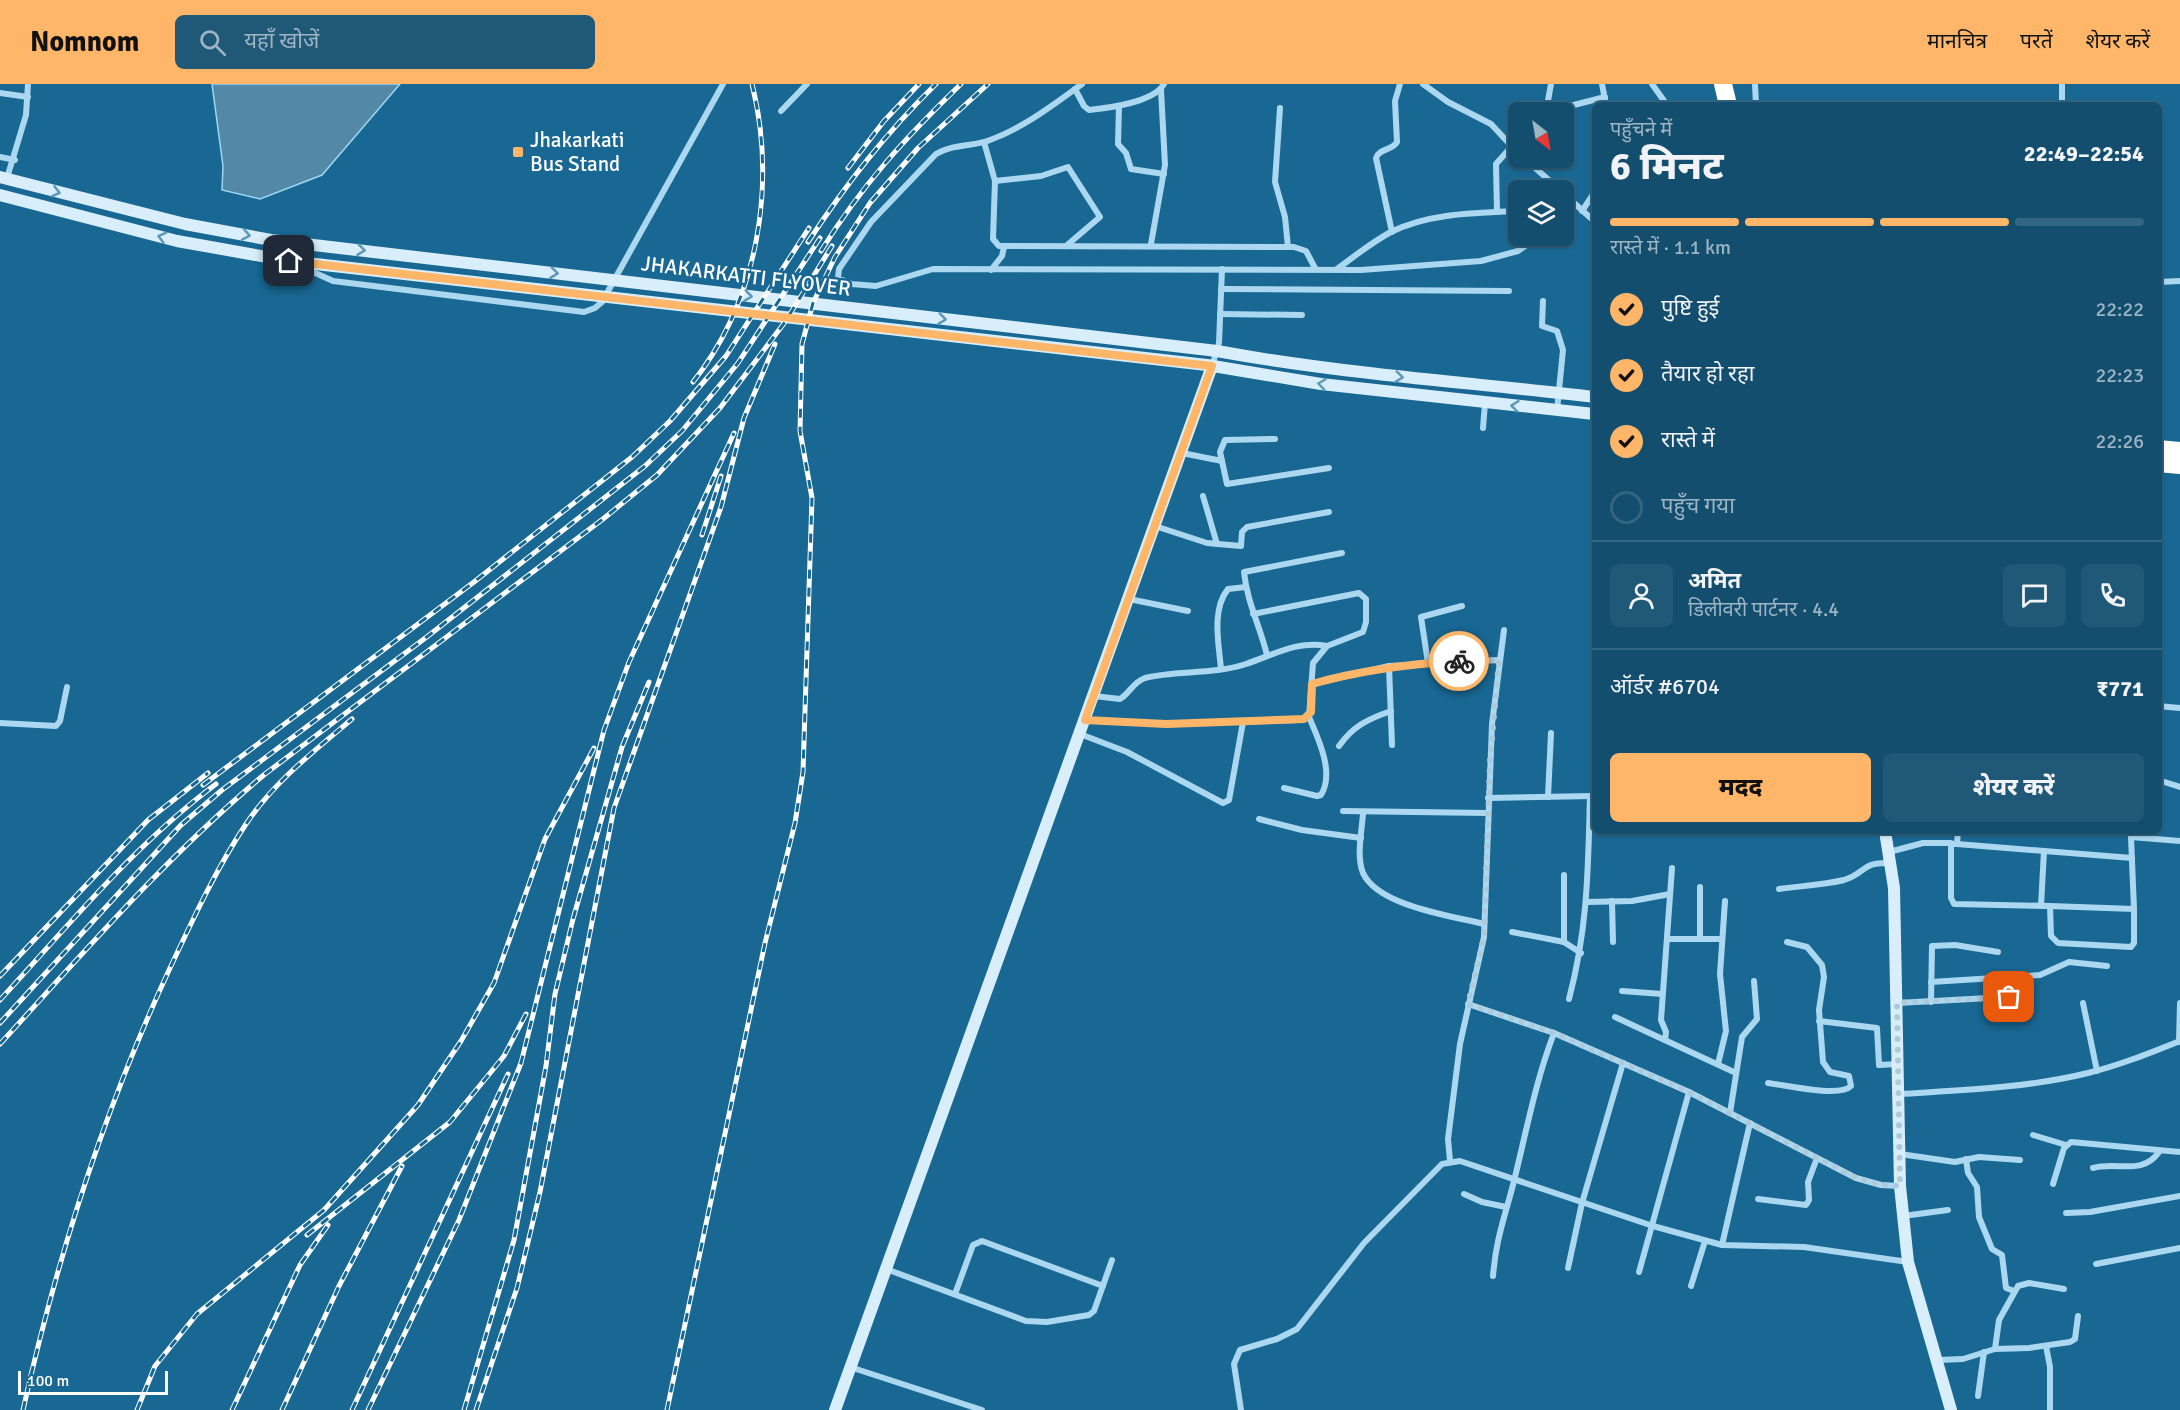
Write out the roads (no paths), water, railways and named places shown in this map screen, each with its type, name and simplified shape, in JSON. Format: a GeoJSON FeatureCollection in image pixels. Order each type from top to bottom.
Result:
{"type":"FeatureCollection","features":[{"type":"Feature","properties":{"kind":"highway"},"geometry":{"type":"LineString","coordinates":[[1722,84],[1727,102]]}},
{"type":"Feature","properties":{"kind":"highway"},"geometry":{"type":"LineString","coordinates":[[2162,449],[2180,451]]}},
{"type":"Feature","properties":{"kind":"highway"},"geometry":{"type":"LineString","coordinates":[[2162,463],[2180,465]]}},
{"type":"Feature","properties":{"kind":"main road","name":"JHAKARKATTI FLYOVER"},"geometry":{"type":"LineString","coordinates":[[4,177],[152,216],[271,240],[1217,351],[1277,363],[1592,397]]}},
{"type":"Feature","properties":{"kind":"main road","name":"JHAKARKATTI FLYOVER"},"geometry":{"type":"LineString","coordinates":[[0,195],[177,241],[289,261],[1194,363],[1321,384],[1592,414]]}},
{"type":"Feature","properties":{"kind":"main road"},"geometry":{"type":"LineString","coordinates":[[835,1410],[1212,366]]}},
{"type":"Feature","properties":{"kind":"main road"},"geometry":{"type":"LineString","coordinates":[[1886,834],[1894,888],[1900,1094],[1900,1186],[1908,1262],[1951,1410]]}},
{"type":"Feature","properties":{"kind":"street"},"geometry":{"type":"LineString","coordinates":[[4,177],[15,160],[28,97],[28,84]]}},
{"type":"Feature","properties":{"kind":"street"},"geometry":{"type":"LineString","coordinates":[[289,261],[333,281],[584,312],[595,308],[602,302],[723,84]]}},
{"type":"Feature","properties":{"kind":"street"},"geometry":{"type":"LineString","coordinates":[[781,111],[807,84]]}},
{"type":"Feature","properties":{"kind":"street"},"geometry":{"type":"LineString","coordinates":[[1082,84],[1042,112],[984,142],[950,147],[936,154],[872,222],[837,274],[841,281],[869,287],[933,269],[1337,269],[1481,261],[1518,251],[1525,246]]}},
{"type":"Feature","properties":{"kind":"street"},"geometry":{"type":"LineString","coordinates":[[1392,232],[1376,158],[1380,152],[1393,147],[1397,142],[1395,101],[1400,84]]}},
{"type":"Feature","properties":{"kind":"street"},"geometry":{"type":"LineString","coordinates":[[1423,84],[1448,102],[1491,124],[1508,142]]}},
{"type":"Feature","properties":{"kind":"street"},"geometry":{"type":"LineString","coordinates":[[1548,102],[1551,84]]}},
{"type":"Feature","properties":{"kind":"street"},"geometry":{"type":"LineString","coordinates":[[1602,84],[1606,102]]}},
{"type":"Feature","properties":{"kind":"street"},"geometry":{"type":"LineString","coordinates":[[1652,84],[1665,102]]}},
{"type":"Feature","properties":{"kind":"street"},"geometry":{"type":"LineString","coordinates":[[1755,84],[1756,102]]}},
{"type":"Feature","properties":{"kind":"street"},"geometry":{"type":"LineString","coordinates":[[2062,84],[2062,102]]}},
{"type":"Feature","properties":{"kind":"street"},"geometry":{"type":"LineString","coordinates":[[1075,89],[1084,106],[1089,110],[1119,106],[1163,87],[1164,174],[1151,244]]}},
{"type":"Feature","properties":{"kind":"street"},"geometry":{"type":"LineString","coordinates":[[0,93],[28,97]]}},
{"type":"Feature","properties":{"kind":"street"},"geometry":{"type":"LineString","coordinates":[[1574,105],[1605,97]]}},
{"type":"Feature","properties":{"kind":"street"},"geometry":{"type":"LineString","coordinates":[[1119,106],[1118,144],[1126,153],[1131,169],[1164,174]]}},
{"type":"Feature","properties":{"kind":"street"},"geometry":{"type":"LineString","coordinates":[[1280,108],[1275,182],[1285,217],[1288,247]]}},
{"type":"Feature","properties":{"kind":"street"},"geometry":{"type":"LineString","coordinates":[[984,142],[995,181],[993,239],[1004,247],[1151,244],[1288,247],[1306,251],[1315,268]]}},
{"type":"Feature","properties":{"kind":"street"},"geometry":{"type":"LineString","coordinates":[[1497,212],[1496,164],[1508,150]]}},
{"type":"Feature","properties":{"kind":"street"},"geometry":{"type":"LineString","coordinates":[[0,157],[15,160]]}},
{"type":"Feature","properties":{"kind":"street"},"geometry":{"type":"LineString","coordinates":[[995,181],[1041,176],[1068,167],[1100,217],[1065,246]]}},
{"type":"Feature","properties":{"kind":"street"},"geometry":{"type":"LineString","coordinates":[[1537,168],[1550,180]]}},
{"type":"Feature","properties":{"kind":"street"},"geometry":{"type":"LineString","coordinates":[[1582,211],[1592,196]]}},
{"type":"Feature","properties":{"kind":"street"},"geometry":{"type":"LineString","coordinates":[[1574,204],[1592,219]]}},
{"type":"Feature","properties":{"kind":"street"},"geometry":{"type":"LineString","coordinates":[[1337,269],[1392,232],[1437,218],[1508,211]]}},
{"type":"Feature","properties":{"kind":"street"},"geometry":{"type":"LineString","coordinates":[[991,270],[1000,259],[1004,247]]}},
{"type":"Feature","properties":{"kind":"street"},"geometry":{"type":"LineString","coordinates":[[1212,366],[1217,351],[1222,269]]}},
{"type":"Feature","properties":{"kind":"street"},"geometry":{"type":"LineString","coordinates":[[2162,282],[2180,281]]}},
{"type":"Feature","properties":{"kind":"street"},"geometry":{"type":"LineString","coordinates":[[1221,289],[1509,291]]}},
{"type":"Feature","properties":{"kind":"street"},"geometry":{"type":"LineString","coordinates":[[1543,301],[1542,326],[1557,331],[1563,350],[1557,411]]}},
{"type":"Feature","properties":{"kind":"street"},"geometry":{"type":"LineString","coordinates":[[1220,314],[1302,315]]}},
{"type":"Feature","properties":{"kind":"street"},"geometry":{"type":"LineString","coordinates":[[1483,428],[1485,403]]}},
{"type":"Feature","properties":{"kind":"street"},"geometry":{"type":"LineString","coordinates":[[1275,440],[1225,440],[1221,447],[1227,484],[1329,468]]}},
{"type":"Feature","properties":{"kind":"street"},"geometry":{"type":"LineString","coordinates":[[1182,453],[1222,461]]}},
{"type":"Feature","properties":{"kind":"street"},"geometry":{"type":"LineString","coordinates":[[1203,496],[1217,544]]}},
{"type":"Feature","properties":{"kind":"street"},"geometry":{"type":"LineString","coordinates":[[1155,526],[1217,544],[1241,546],[1242,532],[1247,527],[1329,512]]}},
{"type":"Feature","properties":{"kind":"street"},"geometry":{"type":"LineString","coordinates":[[1267,655],[1245,587],[1244,573],[1342,553]]}},
{"type":"Feature","properties":{"kind":"street"},"geometry":{"type":"LineString","coordinates":[[1221,669],[1217,624],[1221,604],[1228,589],[1245,587]]}},
{"type":"Feature","properties":{"kind":"street"},"geometry":{"type":"LineString","coordinates":[[1094,696],[1120,699],[1136,683],[1147,678],[1246,664],[1267,655],[1306,644],[1327,646],[1363,632],[1366,599],[1361,594],[1253,614]]}},
{"type":"Feature","properties":{"kind":"street"},"geometry":{"type":"LineString","coordinates":[[1129,599],[1188,611]]}},
{"type":"Feature","properties":{"kind":"street"},"geometry":{"type":"LineString","coordinates":[[1428,663],[1421,617],[1425,614],[1462,606]]}},
{"type":"Feature","properties":{"kind":"street"},"geometry":{"type":"LineString","coordinates":[[1450,1161],[1448,1139],[1468,1004],[1482,949],[1494,690],[1504,630]]}},
{"type":"Feature","properties":{"kind":"street"},"geometry":{"type":"LineString","coordinates":[[1284,788],[1312,795],[1323,793],[1325,765],[1309,717],[1311,667],[1327,646]]}},
{"type":"Feature","properties":{"kind":"street"},"geometry":{"type":"LineString","coordinates":[[1312,684],[1389,666],[1499,660]]}},
{"type":"Feature","properties":{"kind":"street"},"geometry":{"type":"LineString","coordinates":[[1389,666],[1392,745]]}},
{"type":"Feature","properties":{"kind":"street"},"geometry":{"type":"LineString","coordinates":[[0,723],[56,726],[60,721],[67,687]]}},
{"type":"Feature","properties":{"kind":"street"},"geometry":{"type":"LineString","coordinates":[[2162,706],[2180,708]]}},
{"type":"Feature","properties":{"kind":"street"},"geometry":{"type":"LineString","coordinates":[[1339,746],[1361,723],[1391,711]]}},
{"type":"Feature","properties":{"kind":"street"},"geometry":{"type":"LineString","coordinates":[[1085,720],[1166,724],[1309,717]]}},
{"type":"Feature","properties":{"kind":"street"},"geometry":{"type":"LineString","coordinates":[[1080,734],[1127,752],[1223,803],[1229,800],[1243,722]]}},
{"type":"Feature","properties":{"kind":"street"},"geometry":{"type":"LineString","coordinates":[[1548,797],[1551,733]]}},
{"type":"Feature","properties":{"kind":"street"},"geometry":{"type":"LineString","coordinates":[[2162,782],[2180,787]]}},
{"type":"Feature","properties":{"kind":"street"},"geometry":{"type":"LineString","coordinates":[[1488,798],[1592,796],[1587,902],[1581,953],[1569,999]]}},
{"type":"Feature","properties":{"kind":"street"},"geometry":{"type":"LineString","coordinates":[[1343,812],[1487,813]]}},
{"type":"Feature","properties":{"kind":"street"},"geometry":{"type":"LineString","coordinates":[[1363,813],[1363,872],[1382,893],[1404,903],[1484,924]]}},
{"type":"Feature","properties":{"kind":"street"},"geometry":{"type":"LineString","coordinates":[[1259,819],[1302,830],[1362,838]]}},
{"type":"Feature","properties":{"kind":"street"},"geometry":{"type":"LineString","coordinates":[[1957,834],[1954,844],[1951,898],[1954,904],[2133,909]]}},
{"type":"Feature","properties":{"kind":"street"},"geometry":{"type":"LineString","coordinates":[[2050,906],[2051,936],[2058,943],[2131,947],[2134,943],[2131,834],[2180,841]]}},
{"type":"Feature","properties":{"kind":"street"},"geometry":{"type":"LineString","coordinates":[[1779,889],[1840,881],[1852,877],[1869,864],[1923,843],[2132,858]]}},
{"type":"Feature","properties":{"kind":"street"},"geometry":{"type":"LineString","coordinates":[[2041,906],[2044,851]]}},
{"type":"Feature","properties":{"kind":"street"},"geometry":{"type":"LineString","coordinates":[[1665,1040],[1666,1032],[1661,1020],[1662,994],[1672,868]]}},
{"type":"Feature","properties":{"kind":"street"},"geometry":{"type":"LineString","coordinates":[[1563,942],[1564,875]]}},
{"type":"Feature","properties":{"kind":"street"},"geometry":{"type":"LineString","coordinates":[[1700,887],[1700,939]]}},
{"type":"Feature","properties":{"kind":"street"},"geometry":{"type":"LineString","coordinates":[[1587,902],[1632,901],[1670,894]]}},
{"type":"Feature","properties":{"kind":"street"},"geometry":{"type":"LineString","coordinates":[[1612,901],[1613,942]]}},
{"type":"Feature","properties":{"kind":"street"},"geometry":{"type":"LineString","coordinates":[[1718,1064],[1726,1031],[1720,974],[1725,901]]}},
{"type":"Feature","properties":{"kind":"street"},"geometry":{"type":"LineString","coordinates":[[1512,932],[1563,942],[1581,953]]}},
{"type":"Feature","properties":{"kind":"street"},"geometry":{"type":"LineString","coordinates":[[1667,939],[1722,939]]}},
{"type":"Feature","properties":{"kind":"street"},"geometry":{"type":"LineString","coordinates":[[1768,1083],[1822,1090],[1850,1089],[1849,1076],[1830,1072],[1823,1062],[1819,1021],[1824,977],[1822,965],[1807,947],[1787,942]]}},
{"type":"Feature","properties":{"kind":"street"},"geometry":{"type":"LineString","coordinates":[[1931,1002],[1931,950],[1934,945],[1998,952]]}},
{"type":"Feature","properties":{"kind":"street"},"geometry":{"type":"LineString","coordinates":[[1930,982],[2040,975],[2069,962],[2107,966]]}},
{"type":"Feature","properties":{"kind":"street"},"geometry":{"type":"LineString","coordinates":[[1730,1113],[1742,1037],[1757,1019],[1754,981]]}},
{"type":"Feature","properties":{"kind":"street"},"geometry":{"type":"LineString","coordinates":[[1622,991],[1662,994]]}},
{"type":"Feature","properties":{"kind":"street"},"geometry":{"type":"LineString","coordinates":[[1897,1003],[2026,996]]}},
{"type":"Feature","properties":{"kind":"street"},"geometry":{"type":"LineString","coordinates":[[2083,1003],[2097,1071]]}},
{"type":"Feature","properties":{"kind":"street"},"geometry":{"type":"LineString","coordinates":[[1900,1094],[1974,1089],[2066,1078],[2097,1071],[2179,1042],[2180,1003]]}},
{"type":"Feature","properties":{"kind":"street"},"geometry":{"type":"LineString","coordinates":[[1468,1004],[1554,1033],[1689,1092],[1869,1182],[1900,1186]]}},
{"type":"Feature","properties":{"kind":"street"},"geometry":{"type":"LineString","coordinates":[[1615,1017],[1736,1073]]}},
{"type":"Feature","properties":{"kind":"street"},"geometry":{"type":"LineString","coordinates":[[1819,1021],[1877,1028],[1879,1065],[1899,1064]]}},
{"type":"Feature","properties":{"kind":"street"},"geometry":{"type":"LineString","coordinates":[[1494,1276],[1496,1245],[1514,1180],[1533,1090],[1554,1033]]}},
{"type":"Feature","properties":{"kind":"street"},"geometry":{"type":"LineString","coordinates":[[1568,1268],[1582,1203],[1623,1063]]}},
{"type":"Feature","properties":{"kind":"street"},"geometry":{"type":"LineString","coordinates":[[1639,1272],[1689,1092]]}},
{"type":"Feature","properties":{"kind":"street"},"geometry":{"type":"LineString","coordinates":[[1722,1245],[1750,1122]]}},
{"type":"Feature","properties":{"kind":"street"},"geometry":{"type":"LineString","coordinates":[[2033,1135],[2066,1145],[2078,1141],[2159,1152],[2180,1152]]}},
{"type":"Feature","properties":{"kind":"street"},"geometry":{"type":"LineString","coordinates":[[2053,1184],[2066,1145]]}},
{"type":"Feature","properties":{"kind":"street"},"geometry":{"type":"LineString","coordinates":[[2093,1168],[2140,1166],[2154,1160],[2159,1152]]}},
{"type":"Feature","properties":{"kind":"street"},"geometry":{"type":"LineString","coordinates":[[1900,1154],[1955,1162],[1966,1159],[2020,1160]]}},
{"type":"Feature","properties":{"kind":"street"},"geometry":{"type":"LineString","coordinates":[[1758,1199],[1806,1205],[1809,1200],[1808,1182],[1817,1158]]}},
{"type":"Feature","properties":{"kind":"street"},"geometry":{"type":"LineString","coordinates":[[1966,1159],[1968,1173],[1977,1188],[1979,1217],[1992,1250],[2002,1255],[2006,1288],[2014,1291]]}},
{"type":"Feature","properties":{"kind":"street"},"geometry":{"type":"LineString","coordinates":[[1241,1410],[1234,1364],[1240,1350],[1277,1339],[1298,1329],[1364,1243],[1442,1164],[1450,1161],[1460,1161],[1653,1226],[1722,1245],[1804,1247],[1908,1262]]}},
{"type":"Feature","properties":{"kind":"street"},"geometry":{"type":"LineString","coordinates":[[1464,1194],[1482,1202],[1506,1207]]}},
{"type":"Feature","properties":{"kind":"street"},"geometry":{"type":"LineString","coordinates":[[2066,1213],[2090,1212],[2180,1196]]}},
{"type":"Feature","properties":{"kind":"street"},"geometry":{"type":"LineString","coordinates":[[1903,1215],[1948,1209]]}},
{"type":"Feature","properties":{"kind":"street"},"geometry":{"type":"LineString","coordinates":[[955,1294],[973,1245],[982,1241],[1102,1286]]}},
{"type":"Feature","properties":{"kind":"street"},"geometry":{"type":"LineString","coordinates":[[1691,1286],[1705,1241]]}},
{"type":"Feature","properties":{"kind":"street"},"geometry":{"type":"LineString","coordinates":[[2096,1264],[2180,1248]]}},
{"type":"Feature","properties":{"kind":"street"},"geometry":{"type":"LineString","coordinates":[[886,1269],[1026,1321],[1041,1322],[1089,1315],[1094,1311],[1112,1260]]}},
{"type":"Feature","properties":{"kind":"street"},"geometry":{"type":"LineString","coordinates":[[1995,1349],[1997,1324],[2014,1291],[2022,1284],[2029,1283],[2064,1289]]}},
{"type":"Feature","properties":{"kind":"street"},"geometry":{"type":"LineString","coordinates":[[1935,1360],[1971,1358],[1995,1349],[2046,1346],[2075,1339],[2078,1316]]}},
{"type":"Feature","properties":{"kind":"street"},"geometry":{"type":"LineString","coordinates":[[2046,1346],[2050,1367],[2050,1410]]}},
{"type":"Feature","properties":{"kind":"street"},"geometry":{"type":"LineString","coordinates":[[1978,1396],[1984,1352]]}},
{"type":"Feature","properties":{"kind":"street"},"geometry":{"type":"LineString","coordinates":[[850,1367],[982,1410]]}},
{"type":"Feature","properties":{"kind":"water"},"geometry":{"type":"Polygon","coordinates":[[[212,84],[400,84],[322,175],[260,199],[222,190],[223,166],[212,84]]]}},
{"type":"Feature","properties":{"kind":"railway"},"geometry":{"type":"LineString","coordinates":[[693,382],[715,350],[733,315],[747,278],[756,240],[761,201],[762,162],[759,122],[752,84]]}},
{"type":"Feature","properties":{"kind":"railway"},"geometry":{"type":"LineString","coordinates":[[848,168],[884,121],[919,84]]}},
{"type":"Feature","properties":{"kind":"railway"},"geometry":{"type":"LineString","coordinates":[[808,242],[867,160],[936,84]]}},
{"type":"Feature","properties":{"kind":"railway"},"geometry":{"type":"LineString","coordinates":[[821,251],[836,227],[885,163],[961,84]]}},
{"type":"Feature","properties":{"kind":"railway"},"geometry":{"type":"LineString","coordinates":[[667,1410],[765,943],[795,823],[803,772],[812,498],[800,431],[802,344],[813,303],[835,257],[870,203],[918,148],[988,84]]}},
{"type":"Feature","properties":{"kind":"railway"},"geometry":{"type":"LineString","coordinates":[[203,785],[474,582],[632,457],[670,421],[726,356],[809,228]]}},
{"type":"Feature","properties":{"kind":"railway"},"geometry":{"type":"LineString","coordinates":[[0,1023],[181,825],[222,790],[428,636],[645,466],[682,431],[738,363],[820,238]]}},
{"type":"Feature","properties":{"kind":"railway"},"geometry":{"type":"LineString","coordinates":[[0,1044],[161,871],[229,805],[265,774],[603,519],[657,475],[720,408],[785,322],[832,246]]}},
{"type":"Feature","properties":{"kind":"railway"},"geometry":{"type":"LineString","coordinates":[[476,1410],[517,1288],[540,1192],[614,808],[721,507],[744,418],[775,344]]}},
{"type":"Feature","properties":{"kind":"railway"},"geometry":{"type":"LineString","coordinates":[[368,1410],[459,1220],[521,1063],[604,730],[629,662],[734,433]]}},
{"type":"Feature","properties":{"kind":"railway"},"geometry":{"type":"LineString","coordinates":[[702,535],[721,476]]}},
{"type":"Feature","properties":{"kind":"railway"},"geometry":{"type":"LineString","coordinates":[[464,1410],[514,1240],[546,1066],[555,994],[573,919],[622,747],[649,682]]}},
{"type":"Feature","properties":{"kind":"railway"},"geometry":{"type":"LineString","coordinates":[[23,1410],[51,1296],[84,1185],[124,1075],[187,931],[225,859],[257,809],[295,768],[352,719]]}},
{"type":"Feature","properties":{"kind":"railway"},"geometry":{"type":"LineString","coordinates":[[137,1410],[155,1366],[197,1314],[324,1210],[418,1105],[461,1041],[494,983],[545,839],[594,748]]}},
{"type":"Feature","properties":{"kind":"railway"},"geometry":{"type":"LineString","coordinates":[[0,976],[148,820],[208,773]]}},
{"type":"Feature","properties":{"kind":"railway"},"geometry":{"type":"LineString","coordinates":[[0,1000],[130,859],[157,833],[216,784]]}},
{"type":"Feature","properties":{"kind":"railway"},"geometry":{"type":"LineString","coordinates":[[307,1235],[450,1122],[504,1056],[526,1014]]}},
{"type":"Feature","properties":{"kind":"railway"},"geometry":{"type":"LineString","coordinates":[[352,1410],[508,1074]]}},
{"type":"Feature","properties":{"kind":"railway"},"geometry":{"type":"LineString","coordinates":[[282,1410],[339,1286],[402,1166]]}},
{"type":"Feature","properties":{"kind":"railway"},"geometry":{"type":"LineString","coordinates":[[232,1410],[300,1265],[328,1225]]}},
{"type":"Feature","properties":{"kind":"place","name":"Jhakarkati Bus Stand"},"geometry":{"type":"Point","coordinates":[518,152]}}]}
